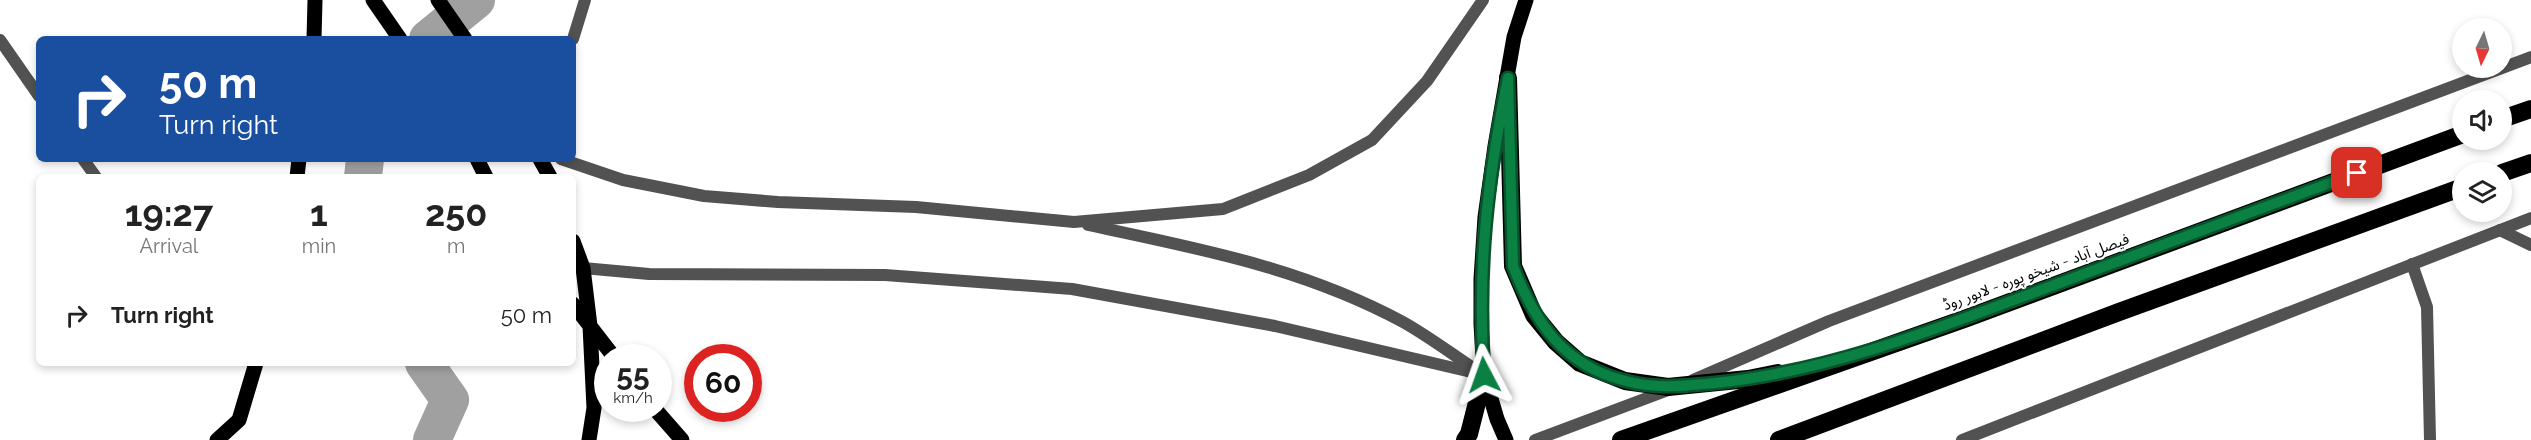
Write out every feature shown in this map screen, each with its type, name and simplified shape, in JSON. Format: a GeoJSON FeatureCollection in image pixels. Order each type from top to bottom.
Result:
{"type":"FeatureCollection","features":[{"type":"Feature","properties":{"kind":"highway"},"geometry":{"type":"LineString","coordinates":[[1508,78],[1513,266],[1534,315],[1556,342],[1580,363],[1626,381],[1668,387],[1748,379],[1879,349]]}},
{"type":"Feature","properties":{"kind":"highway"},"geometry":{"type":"LineString","coordinates":[[2512,116],[2531,109]]}},
{"type":"Feature","properties":{"kind":"highway","name":"فیصل آباد - شیخو پورہ - لاہور روڈ"},"geometry":{"type":"LineString","coordinates":[[1621,440],[1879,349],[2452,138]]}},
{"type":"Feature","properties":{"kind":"highway"},"geometry":{"type":"LineString","coordinates":[[2512,169],[2531,162]]}},
{"type":"Feature","properties":{"kind":"highway"},"geometry":{"type":"LineString","coordinates":[[1779,440],[2108,316],[2452,191]]}},
{"type":"Feature","properties":{"kind":"highway"},"geometry":{"type":"LineString","coordinates":[[1465,440],[1469,435],[1484,375]]}},
{"type":"Feature","properties":{"kind":"main road"},"geometry":{"type":"LineString","coordinates":[[314,36],[315,0]]}},
{"type":"Feature","properties":{"kind":"main road"},"geometry":{"type":"LineString","coordinates":[[373,0],[398,36]]}},
{"type":"Feature","properties":{"kind":"main road"},"geometry":{"type":"LineString","coordinates":[[438,0],[463,36]]}},
{"type":"Feature","properties":{"kind":"main road"},"geometry":{"type":"LineString","coordinates":[[1506,440],[1484,375],[1481,301],[1485,217],[1495,146],[1514,37],[1526,0]]}},
{"type":"Feature","properties":{"kind":"main road"},"geometry":{"type":"LineString","coordinates":[[576,251],[582,268],[590,326],[594,408],[589,440]]}},
{"type":"Feature","properties":{"kind":"main road"},"geometry":{"type":"LineString","coordinates":[[576,308],[604,344]]}},
{"type":"Feature","properties":{"kind":"main road"},"geometry":{"type":"LineString","coordinates":[[217,440],[239,420],[255,366]]}},
{"type":"Feature","properties":{"kind":"main road"},"geometry":{"type":"LineString","coordinates":[[666,422],[682,440]]}},
{"type":"Feature","properties":{"kind":"street"},"geometry":{"type":"LineString","coordinates":[[574,36],[585,0]]}},
{"type":"Feature","properties":{"kind":"street"},"geometry":{"type":"LineString","coordinates":[[1074,222],[1224,209],[1309,175],[1330,164],[1372,140],[1427,81],[1484,0]]}},
{"type":"Feature","properties":{"kind":"street"},"geometry":{"type":"LineString","coordinates":[[0,40],[36,92]]}},
{"type":"Feature","properties":{"kind":"street"},"geometry":{"type":"LineString","coordinates":[[1535,440],[1680,386],[1829,321],[2531,57]]}},
{"type":"Feature","properties":{"kind":"street"},"geometry":{"type":"LineString","coordinates":[[570,162],[622,180],[704,196],[778,202],[916,207],[1074,222],[1226,254],[1307,279],[1403,322],[1484,375]]}},
{"type":"Feature","properties":{"kind":"street"},"geometry":{"type":"LineString","coordinates":[[1962,440],[2531,218]]}},
{"type":"Feature","properties":{"kind":"street"},"geometry":{"type":"LineString","coordinates":[[2500,230],[2531,245]]}},
{"type":"Feature","properties":{"kind":"street"},"geometry":{"type":"LineString","coordinates":[[2412,264],[2427,307],[2430,440]]}},
{"type":"Feature","properties":{"kind":"street"},"geometry":{"type":"LineString","coordinates":[[582,268],[649,274],[885,275],[1072,289],[1275,326],[1484,375]]}},
{"type":"Feature","properties":{"kind":"waterway"},"geometry":{"type":"LineString","coordinates":[[432,36],[476,0]]}},
{"type":"Feature","properties":{"kind":"waterway"},"geometry":{"type":"LineString","coordinates":[[363,174],[365,162]]}},
{"type":"Feature","properties":{"kind":"waterway"},"geometry":{"type":"LineString","coordinates":[[426,366],[450,400],[432,440]]}},
{"type":"Feature","properties":{"kind":"route"},"geometry":{"type":"LineString","coordinates":[[1484,375],[1481,279],[1485,217],[1508,78],[1511,241],[1513,266],[1523,294],[1534,315],[1556,342],[1580,363],[1626,381],[1668,387],[1748,379],[1879,349],[2357,173]]}}]}
